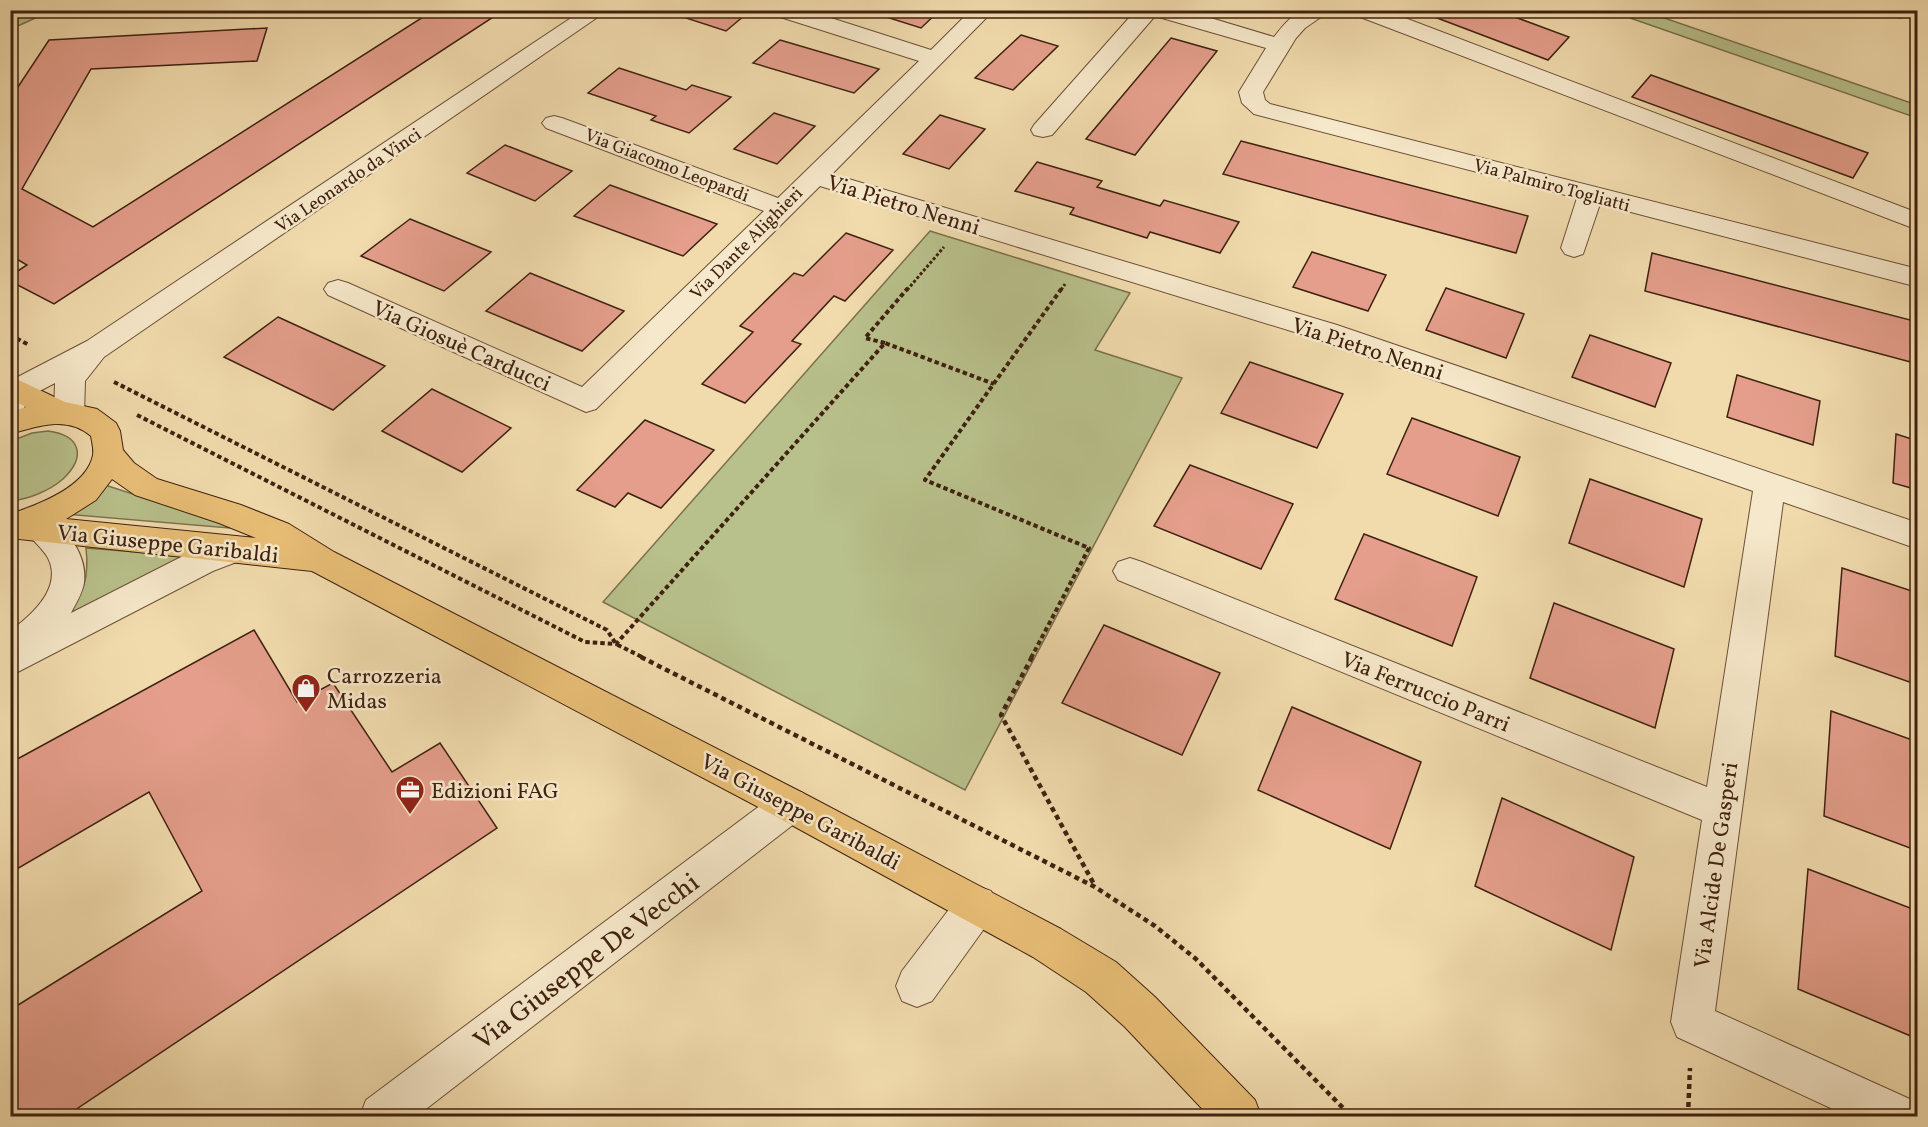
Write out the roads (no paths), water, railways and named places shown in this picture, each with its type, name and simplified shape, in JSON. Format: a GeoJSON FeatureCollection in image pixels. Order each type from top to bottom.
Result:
{"type":"FeatureCollection","features":[{"type":"Feature","properties":{"kind":"main road"},"geometry":{"type":"LineString","coordinates":[[14,394],[64,413],[88,417],[105,431],[108,453],[101,470],[87,488],[66,504],[22,527]]}},
{"type":"Feature","properties":{"kind":"main road"},"geometry":{"type":"LineString","coordinates":[[10,423],[30,416],[64,413]]}},
{"type":"Feature","properties":{"kind":"main road","name":"Via Giuseppe Garibaldi"},"geometry":{"type":"LineString","coordinates":[[108,453],[123,471],[146,487],[230,514],[278,533],[322,561],[790,805],[1047,943],[1101,977],[1140,1012],[1239,1116]]}},
{"type":"Feature","properties":{"kind":"main road","name":"Via Giuseppe Garibaldi"},"geometry":{"type":"LineString","coordinates":[[22,527],[235,549],[322,561]]}},
{"type":"Feature","properties":{"kind":"street","name":"Via Leonardo da Vinci"},"geometry":{"type":"LineString","coordinates":[[97,348],[598,10]]}},
{"type":"Feature","properties":{"kind":"street"},"geometry":{"type":"LineString","coordinates":[[782,10],[934,58]]}},
{"type":"Feature","properties":{"kind":"street","name":"Via Dante Alighieri"},"geometry":{"type":"LineString","coordinates":[[586,401],[984,10]]}},
{"type":"Feature","properties":{"kind":"street"},"geometry":{"type":"LineString","coordinates":[[1043,130],[1148,10]]}},
{"type":"Feature","properties":{"kind":"street"},"geometry":{"type":"LineString","coordinates":[[1159,10],[1279,45]]}},
{"type":"Feature","properties":{"kind":"street","name":"Via Palmiro Togliatti"},"geometry":{"type":"LineString","coordinates":[[1321,10],[1299,23],[1279,45],[1251,92],[1254,104],[1262,110],[1590,196],[1917,278]]}},
{"type":"Feature","properties":{"kind":"street"},"geometry":{"type":"LineString","coordinates":[[1363,10],[1917,222]]}},
{"type":"Feature","properties":{"kind":"street","name":"Via Giacomo Leopardi"},"geometry":{"type":"LineString","coordinates":[[554,123],[781,208]]}},
{"type":"Feature","properties":{"kind":"street","name":"Via Pietro Nenni"},"geometry":{"type":"LineString","coordinates":[[813,176],[1327,332],[1917,536]]}},
{"type":"Feature","properties":{"kind":"street"},"geometry":{"type":"LineString","coordinates":[[1574,248],[1590,196]]}},
{"type":"Feature","properties":{"kind":"street","name":"Via Giosuè Carducci"},"geometry":{"type":"LineString","coordinates":[[338,289],[586,401]]}},
{"type":"Feature","properties":{"kind":"street"},"geometry":{"type":"LineString","coordinates":[[14,394],[97,348]]}},
{"type":"Feature","properties":{"kind":"street"},"geometry":{"type":"LineString","coordinates":[[64,413],[66,385],[80,365],[97,348]]}},
{"type":"Feature","properties":{"kind":"street","name":"Via Alcide De Gasperi"},"geometry":{"type":"LineString","coordinates":[[1770,485],[1692,1022],[1896,1116]]}},
{"type":"Feature","properties":{"kind":"street"},"geometry":{"type":"LineString","coordinates":[[10,650],[41,627],[64,597],[68,576],[63,554],[22,527]]}},
{"type":"Feature","properties":{"kind":"street"},"geometry":{"type":"LineString","coordinates":[[10,661],[201,562],[235,549]]}},
{"type":"Feature","properties":{"kind":"street","name":"Via Ferruccio Parri"},"geometry":{"type":"LineString","coordinates":[[1130,571],[1723,811]]}},
{"type":"Feature","properties":{"kind":"street","name":"Via Giuseppe De Vecchi"},"geometry":{"type":"LineString","coordinates":[[389,1114],[790,805]]}},
{"type":"Feature","properties":{"kind":"street"},"geometry":{"type":"LineString","coordinates":[[917,986],[977,905]]}},
{"type":"Feature","properties":{"kind":"place","name":"Carrozzeria Midas"},"geometry":{"type":"Point","coordinates":[306,714]}},
{"type":"Feature","properties":{"kind":"place","name":"Edizioni FAG"},"geometry":{"type":"Point","coordinates":[410,816]}}]}
